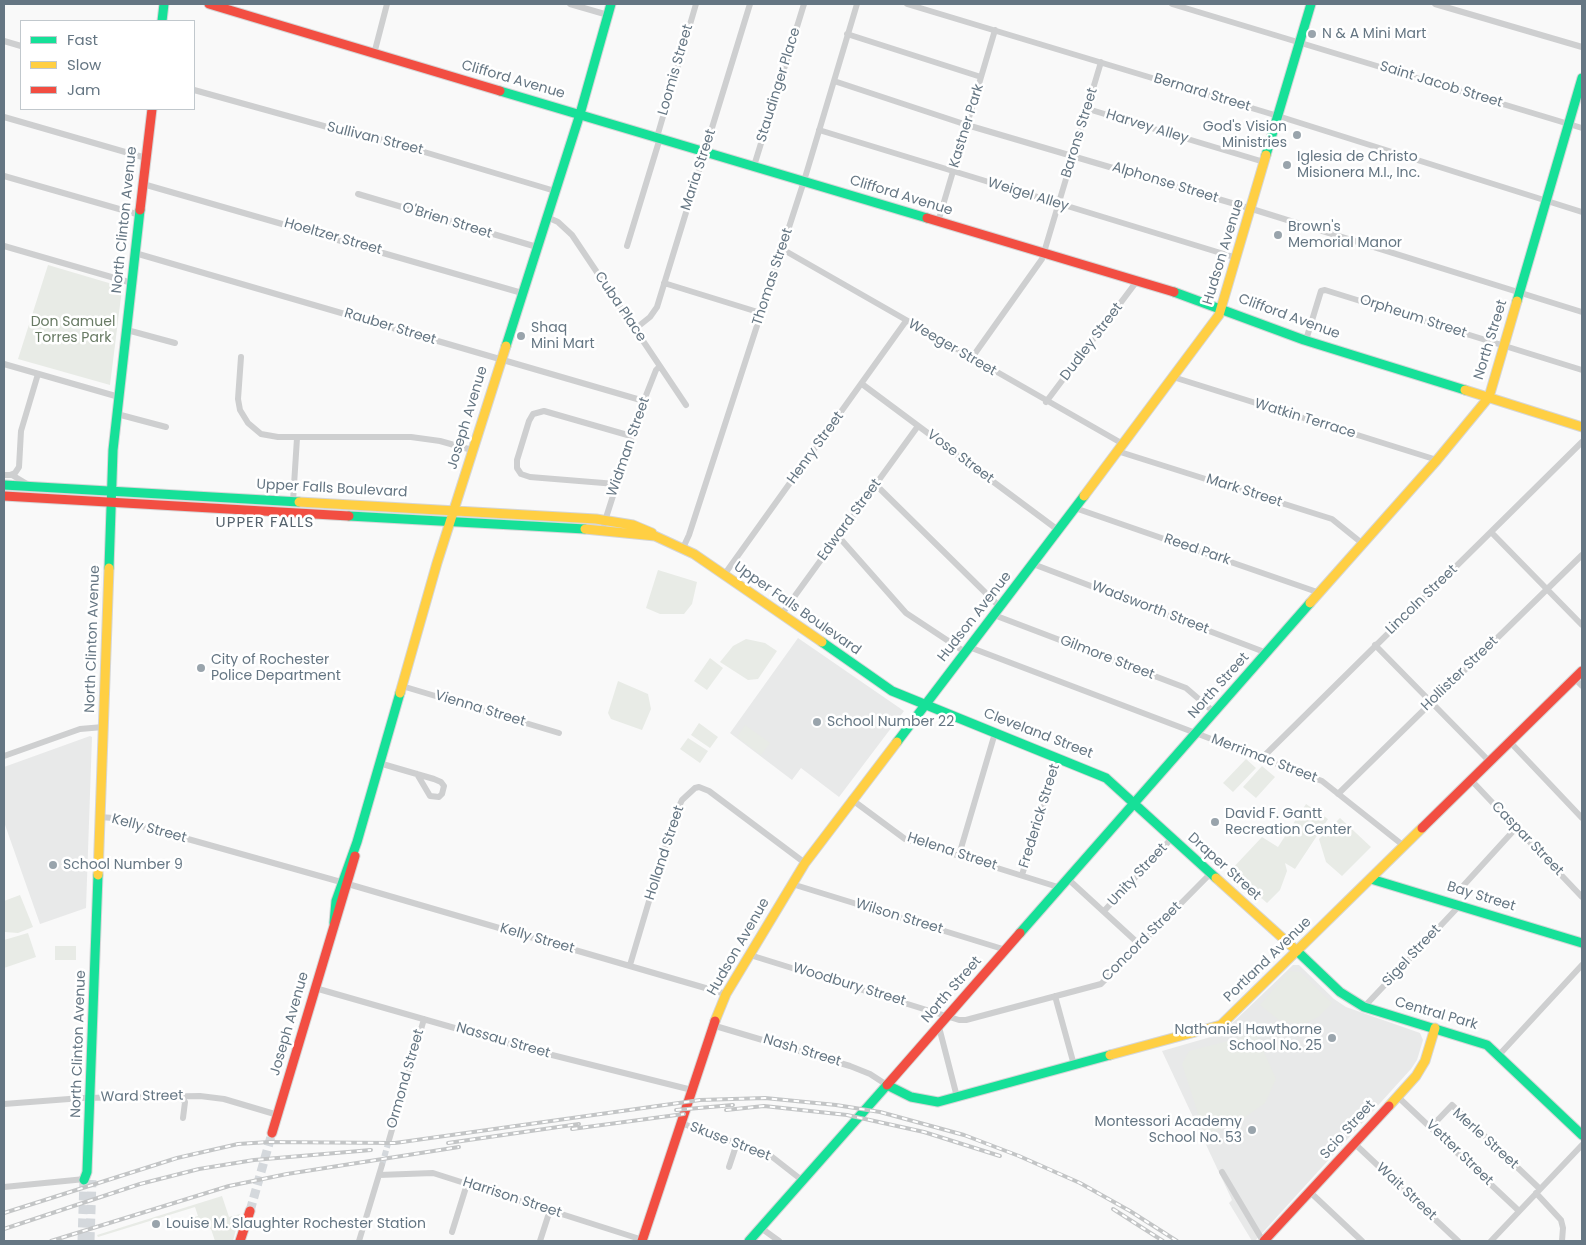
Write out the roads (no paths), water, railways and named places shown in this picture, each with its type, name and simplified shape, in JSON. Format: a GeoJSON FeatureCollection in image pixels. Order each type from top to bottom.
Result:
{"type":"FeatureCollection","features":[{"type":"Feature","properties":{"kind":"main road"},"geometry":{"type":"LineString","coordinates":[[162,20],[164,4]]}},
{"type":"Feature","properties":{"kind":"main road","name":"Clifford Avenue"},"geometry":{"type":"LineString","coordinates":[[208,4],[706,151],[1222,307],[1306,340],[1582,427]]}},
{"type":"Feature","properties":{"kind":"main road","name":"Joseph Avenue"},"geometry":{"type":"LineString","coordinates":[[272,1133],[472,450],[580,114],[611,4]]}},
{"type":"Feature","properties":{"kind":"main road","name":"Hudson Avenue"},"geometry":{"type":"LineString","coordinates":[[643,1240],[712,1025],[726,994],[805,863],[851,799],[1033,564],[1217,318],[1252,209],[1311,4]]}},
{"type":"Feature","properties":{"kind":"main road","name":"North Street"},"geometry":{"type":"LineString","coordinates":[[749,1241],[1437,460],[1489,397],[1582,78]]}},
{"type":"Feature","properties":{"kind":"main road","name":"North Clinton Avenue"},"geometry":{"type":"LineString","coordinates":[[87,1178],[113,450],[152,110]]}},
{"type":"Feature","properties":{"kind":"main road","name":"Upper Falls Boulevard"},"geometry":{"type":"LineString","coordinates":[[4,485],[454,510],[605,520],[638,526],[655,536],[683,548],[876,681],[924,705]]}},
{"type":"Feature","properties":{"kind":"main road","name":"Upper Falls Boulevard"},"geometry":{"type":"LineString","coordinates":[[4,496],[604,530],[655,536]]}},
{"type":"Feature","properties":{"kind":"main road","name":"Portland Avenue"},"geometry":{"type":"LineString","coordinates":[[888,1085],[910,1097],[930,1102],[957,1097],[1221,1026],[1582,671]]}},
{"type":"Feature","properties":{"kind":"main road","name":"Cleveland Street"},"geometry":{"type":"LineString","coordinates":[[924,705],[1102,776],[1134,802]]}},
{"type":"Feature","properties":{"kind":"main road","name":"Draper Street"},"geometry":{"type":"LineString","coordinates":[[1134,802],[1297,951]]}},
{"type":"Feature","properties":{"kind":"main road","name":"Bay Street"},"geometry":{"type":"LineString","coordinates":[[1371,879],[1582,943]]}},
{"type":"Feature","properties":{"kind":"main road","name":"Central Park"},"geometry":{"type":"LineString","coordinates":[[1297,951],[1340,992],[1364,1007],[1480,1042],[1499,1055],[1582,1136]]}},
{"type":"Feature","properties":{"kind":"main road","name":"Scio Street"},"geometry":{"type":"LineString","coordinates":[[1264,1241],[1421,1070],[1435,1028]]}},
{"type":"Feature","properties":{"kind":"main road"},"geometry":{"type":"LineString","coordinates":[[240,1241],[250,1211]]}},
{"type":"Feature","properties":{"kind":"street"},"geometry":{"type":"LineString","coordinates":[[374,54],[387,4]]}},
{"type":"Feature","properties":{"kind":"street"},"geometry":{"type":"LineString","coordinates":[[570,4],[608,15]]}},
{"type":"Feature","properties":{"kind":"street","name":"Loomis Street"},"geometry":{"type":"LineString","coordinates":[[627,246],[696,4]]}},
{"type":"Feature","properties":{"kind":"street","name":"Maria Street"},"geometry":{"type":"LineString","coordinates":[[635,329],[648,320],[655,311],[750,4]]}},
{"type":"Feature","properties":{"kind":"street","name":"Staudinger Place"},"geometry":{"type":"LineString","coordinates":[[754,166],[804,4]]}},
{"type":"Feature","properties":{"kind":"street","name":"Thomas Street"},"geometry":{"type":"LineString","coordinates":[[683,548],[691,529],[804,181],[856,4]]}},
{"type":"Feature","properties":{"kind":"street","name":"Bernard Street"},"geometry":{"type":"LineString","coordinates":[[907,4],[1278,116],[1582,212]]}},
{"type":"Feature","properties":{"kind":"street","name":"Saint Jacob Street"},"geometry":{"type":"LineString","coordinates":[[1172,4],[1582,128]]}},
{"type":"Feature","properties":{"kind":"street"},"geometry":{"type":"LineString","coordinates":[[1435,4],[1582,47]]}},
{"type":"Feature","properties":{"kind":"street","name":"Kastner Park"},"geometry":{"type":"LineString","coordinates":[[938,222],[995,30]]}},
{"type":"Feature","properties":{"kind":"street"},"geometry":{"type":"LineString","coordinates":[[847,34],[981,77]]}},
{"type":"Feature","properties":{"kind":"street"},"geometry":{"type":"LineString","coordinates":[[4,41],[20,46]]}},
{"type":"Feature","properties":{"kind":"street","name":"Barons Street"},"geometry":{"type":"LineString","coordinates":[[971,359],[1037,268],[1044,253],[1101,62]]}},
{"type":"Feature","properties":{"kind":"street","name":"Alphonse Street"},"geometry":{"type":"LineString","coordinates":[[834,81],[967,125],[1252,209],[1582,312]]}},
{"type":"Feature","properties":{"kind":"street","name":"Sullivan Street"},"geometry":{"type":"LineString","coordinates":[[195,90],[367,138],[384,140],[555,191]]}},
{"type":"Feature","properties":{"kind":"street","name":"Harvey Alley"},"geometry":{"type":"LineString","coordinates":[[1088,109],[1264,162]]}},
{"type":"Feature","properties":{"kind":"street"},"geometry":{"type":"LineString","coordinates":[[4,117],[146,158]]}},
{"type":"Feature","properties":{"kind":"street","name":"Weigel Alley"},"geometry":{"type":"LineString","coordinates":[[819,130],[953,173],[1237,258]]}},
{"type":"Feature","properties":{"kind":"street"},"geometry":{"type":"LineString","coordinates":[[4,176],[140,215]]}},
{"type":"Feature","properties":{"kind":"street","name":"Hoeltzer Street"},"geometry":{"type":"LineString","coordinates":[[143,184],[522,293]]}},
{"type":"Feature","properties":{"kind":"street","name":"O'Brien Street"},"geometry":{"type":"LineString","coordinates":[[358,194],[537,247]]}},
{"type":"Feature","properties":{"kind":"street","name":"Cuba Place"},"geometry":{"type":"LineString","coordinates":[[547,217],[556,221],[570,233],[686,405]]}},
{"type":"Feature","properties":{"kind":"street"},"geometry":{"type":"LineString","coordinates":[[4,246],[132,283]]}},
{"type":"Feature","properties":{"kind":"street","name":"Weeger Street"},"geometry":{"type":"LineString","coordinates":[[782,249],[1046,402],[1120,448]]}},
{"type":"Feature","properties":{"kind":"street","name":"Rauber Street"},"geometry":{"type":"LineString","coordinates":[[135,253],[644,401]]}},
{"type":"Feature","properties":{"kind":"street","name":"Dudley Street"},"geometry":{"type":"LineString","coordinates":[[1046,402],[1137,281]]}},
{"type":"Feature","properties":{"kind":"street"},"geometry":{"type":"LineString","coordinates":[[664,283],[761,313]]}},
{"type":"Feature","properties":{"kind":"street","name":"Orpheum Street"},"geometry":{"type":"LineString","coordinates":[[1306,340],[1321,291],[1325,290],[1582,370]]}},
{"type":"Feature","properties":{"kind":"street","name":"Henry Street"},"geometry":{"type":"LineString","coordinates":[[724,575],[906,322]]}},
{"type":"Feature","properties":{"kind":"street"},"geometry":{"type":"LineString","coordinates":[[127,330],[175,343]]}},
{"type":"Feature","properties":{"kind":"street"},"geometry":{"type":"LineString","coordinates":[[241,357],[239,403],[245,420],[254,429],[265,435],[297,438],[411,437],[435,440],[472,450]]}},
{"type":"Feature","properties":{"kind":"street"},"geometry":{"type":"LineString","coordinates":[[4,364],[119,397]]}},
{"type":"Feature","properties":{"kind":"street","name":"Widman Street"},"geometry":{"type":"LineString","coordinates":[[604,530],[605,520],[631,436],[655,372],[660,366]]}},
{"type":"Feature","properties":{"kind":"street"},"geometry":{"type":"LineString","coordinates":[[7,475],[15,474],[19,467],[21,431],[38,374]]}},
{"type":"Feature","properties":{"kind":"street","name":"Watkin Terrace"},"geometry":{"type":"LineString","coordinates":[[1174,377],[1437,460]]}},
{"type":"Feature","properties":{"kind":"street","name":"Vose Street"},"geometry":{"type":"LineString","coordinates":[[862,384],[1058,530]]}},
{"type":"Feature","properties":{"kind":"street"},"geometry":{"type":"LineString","coordinates":[[616,484],[530,477],[521,474],[517,468],[517,460],[528,421],[535,413],[544,411],[631,436]]}},
{"type":"Feature","properties":{"kind":"street"},"geometry":{"type":"LineString","coordinates":[[117,414],[166,427]]}},
{"type":"Feature","properties":{"kind":"street","name":"Edward Street"},"geometry":{"type":"LineString","coordinates":[[781,615],[918,426]]}},
{"type":"Feature","properties":{"kind":"street"},"geometry":{"type":"LineString","coordinates":[[293,501],[297,438]]}},
{"type":"Feature","properties":{"kind":"street","name":"Lincoln Street"},"geometry":{"type":"LineString","coordinates":[[1262,758],[1582,442]]}},
{"type":"Feature","properties":{"kind":"street","name":"Mark Street"},"geometry":{"type":"LineString","coordinates":[[1120,448],[1332,519],[1363,544]]}},
{"type":"Feature","properties":{"kind":"street"},"geometry":{"type":"LineString","coordinates":[[7,475],[35,486]]}},
{"type":"Feature","properties":{"kind":"street"},"geometry":{"type":"LineString","coordinates":[[876,485],[1000,607]]}},
{"type":"Feature","properties":{"kind":"street","name":"Reed Park"},"geometry":{"type":"LineString","coordinates":[[1074,508],[1320,593]]}},
{"type":"Feature","properties":{"kind":"street"},"geometry":{"type":"LineString","coordinates":[[1491,532],[1582,625]]}},
{"type":"Feature","properties":{"kind":"street","name":"Merrimac Street"},"geometry":{"type":"LineString","coordinates":[[838,536],[906,613],[967,649],[1196,732],[1322,781],[1404,846]]}},
{"type":"Feature","properties":{"kind":"street","name":"Hollister Street"},"geometry":{"type":"LineString","coordinates":[[1338,794],[1582,555]]}},
{"type":"Feature","properties":{"kind":"street","name":"Wadsworth Street"},"geometry":{"type":"LineString","coordinates":[[1033,564],[1267,653]]}},
{"type":"Feature","properties":{"kind":"street","name":"Gilmore Street"},"geometry":{"type":"LineString","coordinates":[[994,615],[1186,688],[1214,712]]}},
{"type":"Feature","properties":{"kind":"street"},"geometry":{"type":"LineString","coordinates":[[1375,645],[1490,762]]}},
{"type":"Feature","properties":{"kind":"street"},"geometry":{"type":"LineString","coordinates":[[1575,678],[1582,686]]}},
{"type":"Feature","properties":{"kind":"street","name":"Vienna Street"},"geometry":{"type":"LineString","coordinates":[[402,686],[559,733]]}},
{"type":"Feature","properties":{"kind":"street"},"geometry":{"type":"LineString","coordinates":[[4,756],[84,728],[103,727]]}},
{"type":"Feature","properties":{"kind":"street"},"geometry":{"type":"LineString","coordinates":[[959,855],[995,734]]}},
{"type":"Feature","properties":{"kind":"street"},"geometry":{"type":"LineString","coordinates":[[1510,742],[1582,818]]}},
{"type":"Feature","properties":{"kind":"street","name":"Frederick Street"},"geometry":{"type":"LineString","coordinates":[[1022,875],[1058,758]]}},
{"type":"Feature","properties":{"kind":"street"},"geometry":{"type":"LineString","coordinates":[[379,764],[417,774]]}},
{"type":"Feature","properties":{"kind":"street","name":"Caspar Street"},"geometry":{"type":"LineString","coordinates":[[1471,780],[1582,897]]}},
{"type":"Feature","properties":{"kind":"street","name":"Holland Street"},"geometry":{"type":"LineString","coordinates":[[630,965],[674,817],[682,800],[695,788],[699,787],[709,792],[805,863]]}},
{"type":"Feature","properties":{"kind":"street","name":"Helena Street"},"geometry":{"type":"LineString","coordinates":[[851,799],[905,839],[1061,888]]}},
{"type":"Feature","properties":{"kind":"street","name":"Kelly Street"},"geometry":{"type":"LineString","coordinates":[[100,817],[113,818],[345,883],[726,994]]}},
{"type":"Feature","properties":{"kind":"street"},"geometry":{"type":"LineString","coordinates":[[1462,886],[1516,828]]}},
{"type":"Feature","properties":{"kind":"street","name":"Unity Street"},"geometry":{"type":"LineString","coordinates":[[1104,911],[1172,838]]}},
{"type":"Feature","properties":{"kind":"street","name":"Concord Street"},"geometry":{"type":"LineString","coordinates":[[949,1015],[959,1020],[966,1020],[1102,984],[1211,873]]}},
{"type":"Feature","properties":{"kind":"street"},"geometry":{"type":"LineString","coordinates":[[1068,879],[1140,945]]}},
{"type":"Feature","properties":{"kind":"street","name":"Wilson Street"},"geometry":{"type":"LineString","coordinates":[[792,884],[1006,950]]}},
{"type":"Feature","properties":{"kind":"street","name":"Sigel Street"},"geometry":{"type":"LineString","coordinates":[[1364,1007],[1460,905]]}},
{"type":"Feature","properties":{"kind":"street","name":"Woodbury Street"},"geometry":{"type":"LineString","coordinates":[[750,955],[949,1015]]}},
{"type":"Feature","properties":{"kind":"street"},"geometry":{"type":"LineString","coordinates":[[1499,1055],[1582,965]]}},
{"type":"Feature","properties":{"kind":"street","name":"Nassau Street"},"geometry":{"type":"LineString","coordinates":[[315,988],[534,1050],[692,1090]]}},
{"type":"Feature","properties":{"kind":"street"},"geometry":{"type":"LineString","coordinates":[[1055,996],[1074,1065]]}},
{"type":"Feature","properties":{"kind":"street","name":"Ormond Street"},"geometry":{"type":"LineString","coordinates":[[389,1140],[424,1019]]}},
{"type":"Feature","properties":{"kind":"street","name":"Nash Street"},"geometry":{"type":"LineString","coordinates":[[712,1025],[850,1066],[870,1074],[888,1085]]}},
{"type":"Feature","properties":{"kind":"street"},"geometry":{"type":"LineString","coordinates":[[938,1027],[957,1097]]}},
{"type":"Feature","properties":{"kind":"street"},"geometry":{"type":"LineString","coordinates":[[180,1096],[185,1102],[183,1118]]}},
{"type":"Feature","properties":{"kind":"street","name":"Ward Street"},"geometry":{"type":"LineString","coordinates":[[4,1104],[91,1098],[180,1096],[218,1098],[278,1115]]}},
{"type":"Feature","properties":{"kind":"street","name":"Vetter Street"},"geometry":{"type":"LineString","coordinates":[[1397,1096],[1519,1211]]}},
{"type":"Feature","properties":{"kind":"street","name":"Merle Street"},"geometry":{"type":"LineString","coordinates":[[1431,1127],[1452,1105],[1538,1191]]}},
{"type":"Feature","properties":{"kind":"street","name":"Skuse Street"},"geometry":{"type":"LineString","coordinates":[[681,1123],[771,1156],[803,1181]]}},
{"type":"Feature","properties":{"kind":"street"},"geometry":{"type":"LineString","coordinates":[[729,1167],[737,1143]]}},
{"type":"Feature","properties":{"kind":"street","name":"Wait Street"},"geometry":{"type":"LineString","coordinates":[[1355,1144],[1458,1241]]}},
{"type":"Feature","properties":{"kind":"street"},"geometry":{"type":"LineString","coordinates":[[1491,1241],[1582,1145]]}},
{"type":"Feature","properties":{"kind":"street"},"geometry":{"type":"LineString","coordinates":[[359,1241],[382,1165]]}},
{"type":"Feature","properties":{"kind":"street"},"geometry":{"type":"LineString","coordinates":[[1222,1172],[1264,1241]]}},
{"type":"Feature","properties":{"kind":"street","name":"Harrison Street"},"geometry":{"type":"LineString","coordinates":[[379,1175],[433,1173],[643,1240]]}},
{"type":"Feature","properties":{"kind":"street"},"geometry":{"type":"LineString","coordinates":[[4,1187],[87,1178]]}},
{"type":"Feature","properties":{"kind":"street"},"geometry":{"type":"LineString","coordinates":[[452,1232],[468,1184]]}},
{"type":"Feature","properties":{"kind":"street"},"geometry":{"type":"LineString","coordinates":[[1538,1191],[1561,1220],[1563,1228],[1562,1241]]}},
{"type":"Feature","properties":{"kind":"street"},"geometry":{"type":"LineString","coordinates":[[1310,1192],[1362,1241]]}},
{"type":"Feature","properties":{"kind":"street"},"geometry":{"type":"LineString","coordinates":[[540,1241],[550,1210]]}},
{"type":"Feature","properties":{"kind":"street"},"geometry":{"type":"LineString","coordinates":[[761,1228],[780,1241]]}},
{"type":"Feature","properties":{"kind":"tunnel"},"geometry":{"type":"LineString","coordinates":[[250,1211],[272,1133]]}},
{"type":"Feature","properties":{"kind":"tunnel"},"geometry":{"type":"LineString","coordinates":[[382,1165],[389,1140]]}},
{"type":"Feature","properties":{"kind":"tunnel"},"geometry":{"type":"LineString","coordinates":[[82,1241],[84,1180]]}},
{"type":"Feature","properties":{"kind":"tunnel"},"geometry":{"type":"LineString","coordinates":[[90,1241],[92,1180]]}},
{"type":"Feature","properties":{"kind":"railway"},"geometry":{"type":"LineString","coordinates":[[4,1213],[177,1158],[238,1144],[269,1142],[395,1143],[700,1100],[765,1098],[836,1105],[880,1112],[964,1135],[1019,1156],[1080,1183],[1130,1211],[1177,1241]]}},
{"type":"Feature","properties":{"kind":"railway"},"geometry":{"type":"LineString","coordinates":[[676,1110],[733,1105]]}},
{"type":"Feature","properties":{"kind":"railway"},"geometry":{"type":"LineString","coordinates":[[726,1110],[764,1106],[847,1115],[924,1132],[1000,1156]]}},
{"type":"Feature","properties":{"kind":"railway"},"geometry":{"type":"LineString","coordinates":[[572,1129],[684,1114]]}},
{"type":"Feature","properties":{"kind":"railway"},"geometry":{"type":"LineString","coordinates":[[448,1143],[579,1124]]}},
{"type":"Feature","properties":{"kind":"railway"},"geometry":{"type":"LineString","coordinates":[[51,1241],[229,1186],[287,1174],[459,1147]]}},
{"type":"Feature","properties":{"kind":"railway"},"geometry":{"type":"LineString","coordinates":[[4,1229],[140,1184],[199,1169],[254,1160],[371,1150]]}},
{"type":"Feature","properties":{"kind":"railway"},"geometry":{"type":"LineString","coordinates":[[1113,1209],[1163,1241]]}},
{"type":"Feature","properties":{"kind":"place","name":"N & A Mini Mart"},"geometry":{"type":"Point","coordinates":[1312,34]}},
{"type":"Feature","properties":{"kind":"place","name":"God's Vision Ministries"},"geometry":{"type":"Point","coordinates":[1297,135]}},
{"type":"Feature","properties":{"kind":"place","name":"Iglesia de Christo Misionera M.I., Inc."},"geometry":{"type":"Point","coordinates":[1287,165]}},
{"type":"Feature","properties":{"kind":"place","name":"Brown's Memorial Manor"},"geometry":{"type":"Point","coordinates":[1278,235]}},
{"type":"Feature","properties":{"kind":"place","name":"Shaq Mini Mart"},"geometry":{"type":"Point","coordinates":[521,336]}},
{"type":"Feature","properties":{"kind":"place","name":"City of Rochester Police Department"},"geometry":{"type":"Point","coordinates":[201,668]}},
{"type":"Feature","properties":{"kind":"place","name":"School Number 22"},"geometry":{"type":"Point","coordinates":[817,722]}},
{"type":"Feature","properties":{"kind":"place","name":"David F. Gantt Recreation Center"},"geometry":{"type":"Point","coordinates":[1215,822]}},
{"type":"Feature","properties":{"kind":"place","name":"School Number 9"},"geometry":{"type":"Point","coordinates":[53,865]}},
{"type":"Feature","properties":{"kind":"place","name":"Nathaniel Hawthorne School No. 25"},"geometry":{"type":"Point","coordinates":[1332,1038]}},
{"type":"Feature","properties":{"kind":"place","name":"Montessori Academy School No. 53"},"geometry":{"type":"Point","coordinates":[1252,1130]}},
{"type":"Feature","properties":{"kind":"place","name":"Louise M. Slaughter Rochester Station"},"geometry":{"type":"Point","coordinates":[156,1224]}},
{"type":"Feature","properties":{"kind":"district","name":"UPPER FALLS"},"geometry":{"type":"Point","coordinates":[265,523]}},
{"type":"Feature","properties":{"kind":"park label","name":"Don Samuel Torres Park"},"geometry":{"type":"Point","coordinates":[73,330]}}]}
